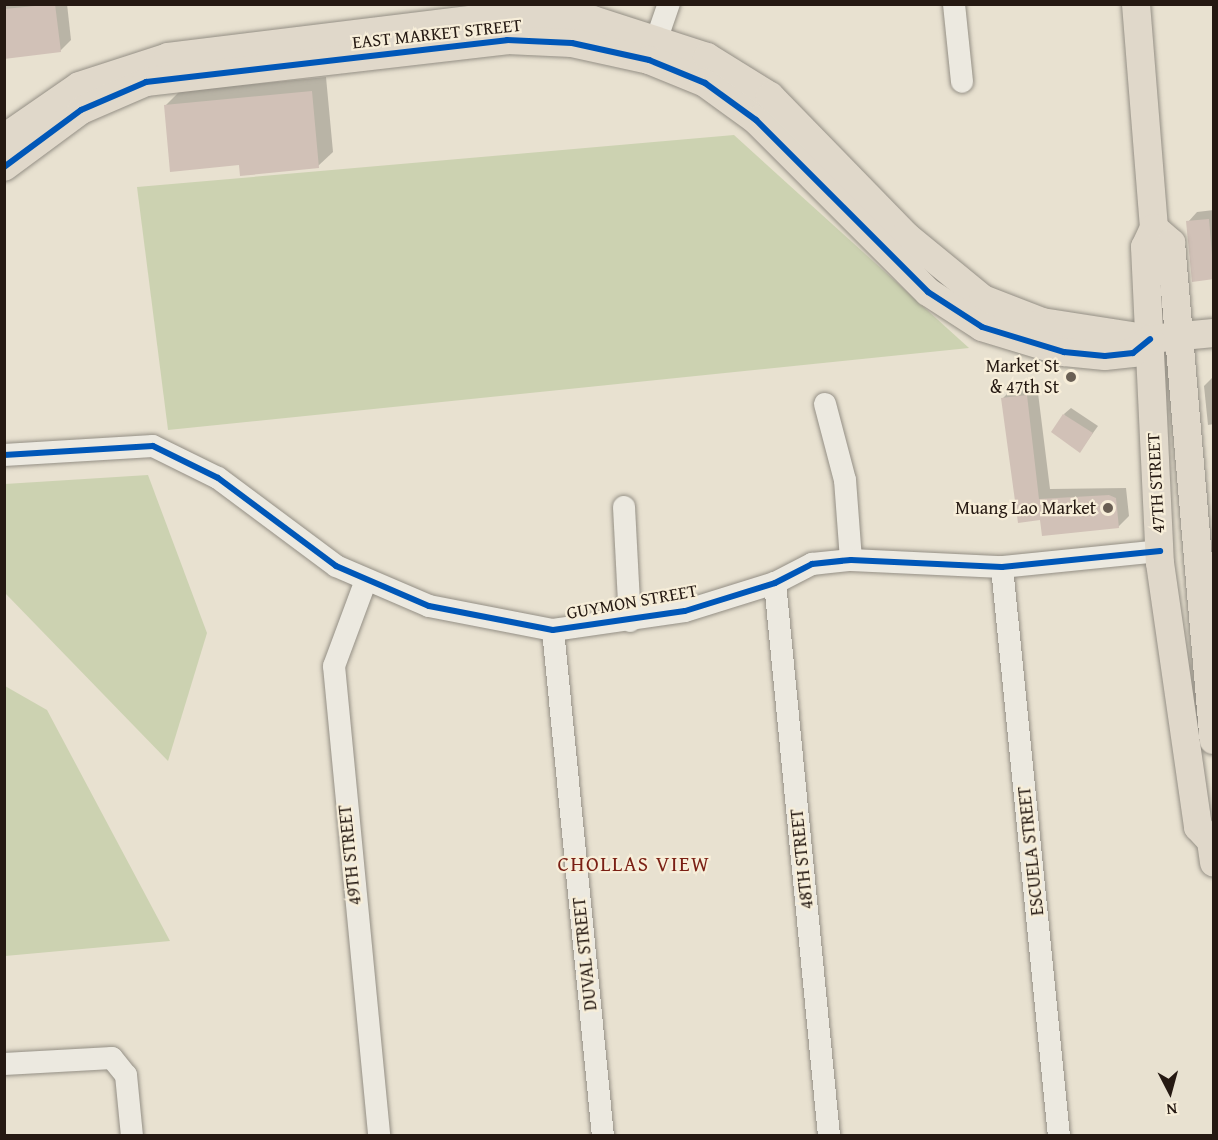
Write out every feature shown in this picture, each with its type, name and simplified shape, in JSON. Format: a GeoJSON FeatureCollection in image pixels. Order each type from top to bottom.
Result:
{"type":"FeatureCollection","features":[{"type":"Feature","properties":{"kind":"main road","name":"47TH STREET"},"geometry":{"type":"LineString","coordinates":[[1136,4],[1154,228],[1145,247],[1160,551],[1198,827],[1213,847]]}},
{"type":"Feature","properties":{"kind":"main road","name":"EAST MARKET STREET"},"geometry":{"type":"LineString","coordinates":[[4,138],[79,86],[168,57],[532,15],[594,20],[657,38],[707,57],[770,96],[905,235],[983,299],[1042,322],[1150,339],[1214,333]]}},
{"type":"Feature","properties":{"kind":"main road"},"geometry":{"type":"LineString","coordinates":[[531,39],[569,30],[649,44],[657,38]]}},
{"type":"Feature","properties":{"kind":"main road","name":"EAST MARKET STREET"},"geometry":{"type":"LineString","coordinates":[[4,167],[81,111],[146,82],[531,39],[649,60],[705,83],[756,120],[928,292],[982,327],[1045,348],[1105,356],[1132,353],[1150,339]]}},
{"type":"Feature","properties":{"kind":"main road","name":"47TH STREET"},"geometry":{"type":"LineString","coordinates":[[1154,228],[1171,243],[1214,740]]}},
{"type":"Feature","properties":{"kind":"street"},"geometry":{"type":"LineString","coordinates":[[657,38],[669,4]]}},
{"type":"Feature","properties":{"kind":"street"},"geometry":{"type":"LineString","coordinates":[[954,4],[962,82]]}},
{"type":"Feature","properties":{"kind":"street"},"geometry":{"type":"LineString","coordinates":[[825,404],[845,480],[851,560]]}},
{"type":"Feature","properties":{"kind":"street","name":"GUYMON STREET"},"geometry":{"type":"LineString","coordinates":[[4,455],[153,446],[218,478],[336,566],[366,580],[429,606],[553,630],[630,621],[685,611],[775,583],[812,564],[851,560],[1002,567],[1160,551]]}},
{"type":"Feature","properties":{"kind":"street"},"geometry":{"type":"LineString","coordinates":[[624,507],[630,621]]}},
{"type":"Feature","properties":{"kind":"street","name":"ESCUELA STREET"},"geometry":{"type":"LineString","coordinates":[[1002,567],[1059,1136]]}},
{"type":"Feature","properties":{"kind":"street","name":"49TH STREET"},"geometry":{"type":"LineString","coordinates":[[366,580],[333,666],[379,1136]]}},
{"type":"Feature","properties":{"kind":"street","name":"48TH STREET"},"geometry":{"type":"LineString","coordinates":[[775,583],[829,1136]]}},
{"type":"Feature","properties":{"kind":"street","name":"DUVAL STREET"},"geometry":{"type":"LineString","coordinates":[[553,630],[603,1136]]}},
{"type":"Feature","properties":{"kind":"street"},"geometry":{"type":"LineString","coordinates":[[4,1064],[100,1055],[112,1058],[126,1075],[132,1136]]}},
{"type":"Feature","properties":{"kind":"green space"},"geometry":{"type":"Polygon","coordinates":[[[734,135],[969,348],[168,430],[137,187],[734,135]]]}},
{"type":"Feature","properties":{"kind":"green space"},"geometry":{"type":"Polygon","coordinates":[[[148,475],[207,633],[168,761],[5,593],[5,484],[148,475]]]}},
{"type":"Feature","properties":{"kind":"green space"},"geometry":{"type":"Polygon","coordinates":[[[5,686],[47,710],[170,941],[5,956],[5,686]]]}},
{"type":"Feature","properties":{"kind":"building"},"geometry":{"type":"Polygon","coordinates":[[[55,4],[61,52],[4,59],[4,9],[55,4]]]}},
{"type":"Feature","properties":{"kind":"building"},"geometry":{"type":"Polygon","coordinates":[[[312,91],[319,168],[240,176],[239,165],[170,172],[164,105],[312,91]]]}},
{"type":"Feature","properties":{"kind":"building"},"geometry":{"type":"Polygon","coordinates":[[[1209,219],[1214,279],[1192,282],[1186,221],[1209,219]]]}},
{"type":"Feature","properties":{"kind":"building"},"geometry":{"type":"Polygon","coordinates":[[[1027,395],[1039,499],[1109,495],[1116,498],[1119,528],[1042,536],[1040,520],[1018,523],[1001,398],[1027,395]]]}},
{"type":"Feature","properties":{"kind":"building"},"geometry":{"type":"Polygon","coordinates":[[[1063,414],[1093,433],[1080,453],[1051,432],[1063,414]]]}},
{"type":"Feature","properties":{"kind":"cycle path"},"geometry":{"type":"LineString","coordinates":[[4,167],[81,110],[146,82],[507,40],[572,43],[649,60],[705,83],[756,120],[928,292],[982,327],[1064,352],[1105,356],[1133,353],[1150,339]]}},
{"type":"Feature","properties":{"kind":"cycle path"},"geometry":{"type":"LineString","coordinates":[[4,455],[153,446],[218,478],[336,566],[429,606],[553,630],[685,611],[775,583],[812,564],[851,560],[1002,567],[1160,551]]}},
{"type":"Feature","properties":{"kind":"place","name":"Market St & 47th St"},"geometry":{"type":"Point","coordinates":[1071,377]}},
{"type":"Feature","properties":{"kind":"place","name":"Muang Lao Market"},"geometry":{"type":"Point","coordinates":[1108,508]}},
{"type":"Feature","properties":{"kind":"district","name":"CHOLLAS VIEW"},"geometry":{"type":"Point","coordinates":[634,864]}}]}
